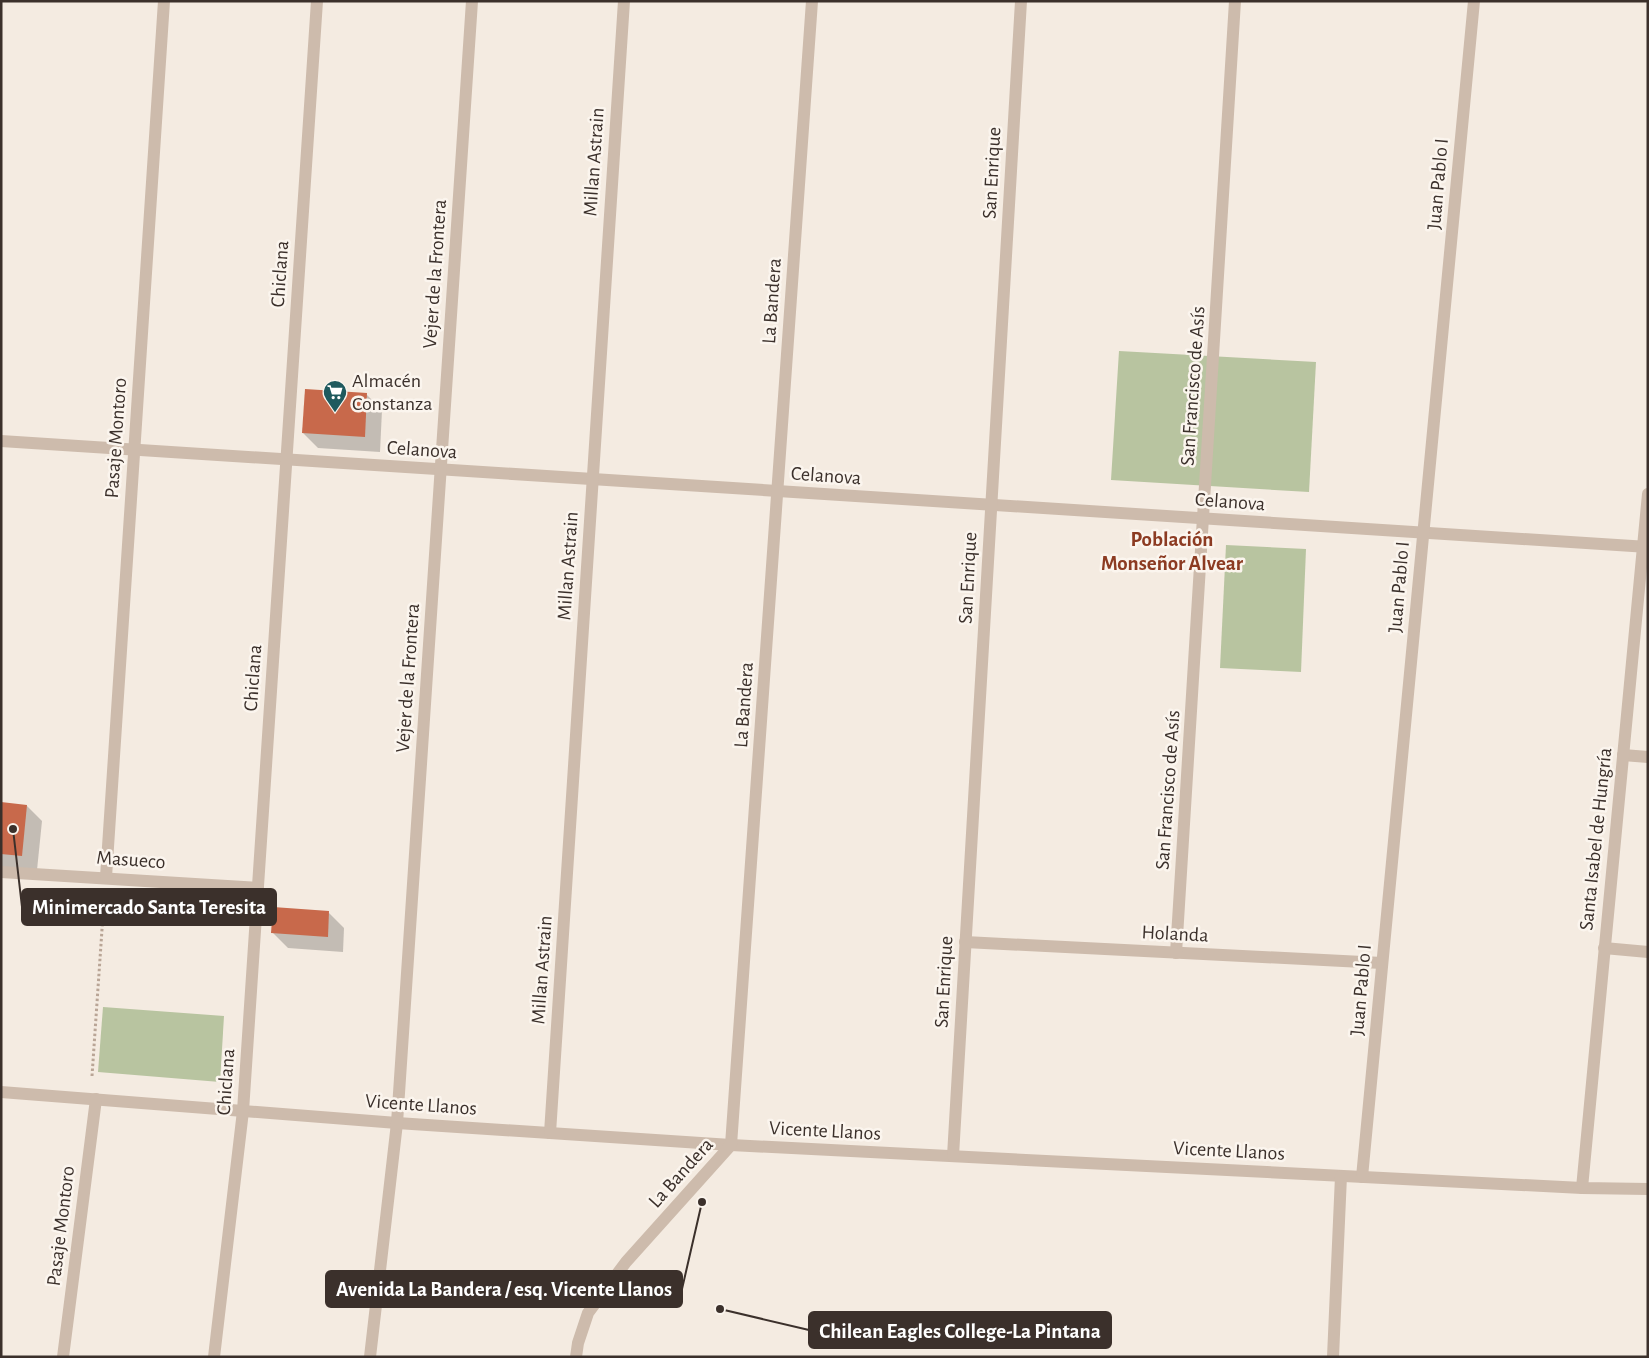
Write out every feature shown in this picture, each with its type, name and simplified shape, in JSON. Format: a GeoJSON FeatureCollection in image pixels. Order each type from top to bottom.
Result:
{"type":"FeatureCollection","features":[{"type":"Feature","properties":{"kind":"street","name":"Pasaje Montoro"},"geometry":{"type":"LineString","coordinates":[[106,877],[164,1]]}},
{"type":"Feature","properties":{"kind":"street","name":"Chiclana"},"geometry":{"type":"LineString","coordinates":[[214,1357],[243,1111],[317,1]]}},
{"type":"Feature","properties":{"kind":"street","name":"Vejer de la Frontera"},"geometry":{"type":"LineString","coordinates":[[370,1357],[397,1123],[472,1]]}},
{"type":"Feature","properties":{"kind":"street","name":"Millan Astrain"},"geometry":{"type":"LineString","coordinates":[[550,1133],[624,1]]}},
{"type":"Feature","properties":{"kind":"street","name":"La Bandera"},"geometry":{"type":"LineString","coordinates":[[576,1357],[578,1343],[588,1314],[615,1276],[731,1145],[812,1]]}},
{"type":"Feature","properties":{"kind":"street","name":"San Enrique"},"geometry":{"type":"LineString","coordinates":[[953,1156],[1021,1]]}},
{"type":"Feature","properties":{"kind":"street","name":"San Francisco de Asís"},"geometry":{"type":"LineString","coordinates":[[1176,953],[1235,1]]}},
{"type":"Feature","properties":{"kind":"street","name":"Juan Pablo I"},"geometry":{"type":"LineString","coordinates":[[1362,1177],[1474,1]]}},
{"type":"Feature","properties":{"kind":"street","name":"Celanova"},"geometry":{"type":"LineString","coordinates":[[1,441],[1645,547]]}},
{"type":"Feature","properties":{"kind":"street","name":"Santa Isabel de Hungría"},"geometry":{"type":"LineString","coordinates":[[1582,1188],[1604,948],[1645,547],[1648,494]]}},
{"type":"Feature","properties":{"kind":"street"},"geometry":{"type":"LineString","coordinates":[[1623,755],[1648,757]]}},
{"type":"Feature","properties":{"kind":"street","name":"Masueco"},"geometry":{"type":"LineString","coordinates":[[1,872],[106,877],[258,888]]}},
{"type":"Feature","properties":{"kind":"street","name":"Holanda"},"geometry":{"type":"LineString","coordinates":[[965,942],[1382,963]]}},
{"type":"Feature","properties":{"kind":"street"},"geometry":{"type":"LineString","coordinates":[[1604,948],[1648,952]]}},
{"type":"Feature","properties":{"kind":"street","name":"Vicente Llanos"},"geometry":{"type":"LineString","coordinates":[[1,1092],[397,1123],[731,1145],[1582,1188],[1648,1189]]}},
{"type":"Feature","properties":{"kind":"street","name":"Pasaje Montoro"},"geometry":{"type":"LineString","coordinates":[[63,1357],[96,1099]]}},
{"type":"Feature","properties":{"kind":"street"},"geometry":{"type":"LineString","coordinates":[[1333,1357],[1341,1176]]}},
{"type":"Feature","properties":{"kind":"path"},"geometry":{"type":"LineString","coordinates":[[96,1099],[92,1077],[106,877]]}},
{"type":"Feature","properties":{"kind":"green space"},"geometry":{"type":"Polygon","coordinates":[[[1119,351],[1316,362],[1309,492],[1111,480],[1119,351]]]}},
{"type":"Feature","properties":{"kind":"green space"},"geometry":{"type":"Polygon","coordinates":[[[1226,545],[1306,549],[1301,672],[1220,668],[1226,545]]]}},
{"type":"Feature","properties":{"kind":"green space"},"geometry":{"type":"Polygon","coordinates":[[[103,1007],[224,1016],[220,1082],[98,1072],[103,1007]]]}},
{"type":"Feature","properties":{"kind":"building","name":"Almacén Constanza"},"geometry":{"type":"Polygon","coordinates":[[[305,389],[367,393],[365,437],[302,433],[305,389]]]}},
{"type":"Feature","properties":{"kind":"building"},"geometry":{"type":"Polygon","coordinates":[[[1,802],[27,805],[22,856],[1,854],[1,802]]]}},
{"type":"Feature","properties":{"kind":"building"},"geometry":{"type":"Polygon","coordinates":[[[273,907],[329,911],[328,937],[271,933],[273,907]]]}},
{"type":"Feature","properties":{"kind":"place","name":"Almacén Constanza"},"geometry":{"type":"Point","coordinates":[335,413]}},
{"type":"Feature","properties":{"kind":"place","name":"Minimercado Santa Teresita"},"geometry":{"type":"Point","coordinates":[13,829]}},
{"type":"Feature","properties":{"kind":"place","name":"Avenida La Bandera / esq. Vicente Llanos"},"geometry":{"type":"Point","coordinates":[702,1202]}},
{"type":"Feature","properties":{"kind":"place","name":"Chilean Eagles College-La Pintana"},"geometry":{"type":"Point","coordinates":[720,1309]}},
{"type":"Feature","properties":{"kind":"district","name":"Población Monseñor Alvear"},"geometry":{"type":"Point","coordinates":[1172,551]}}]}
